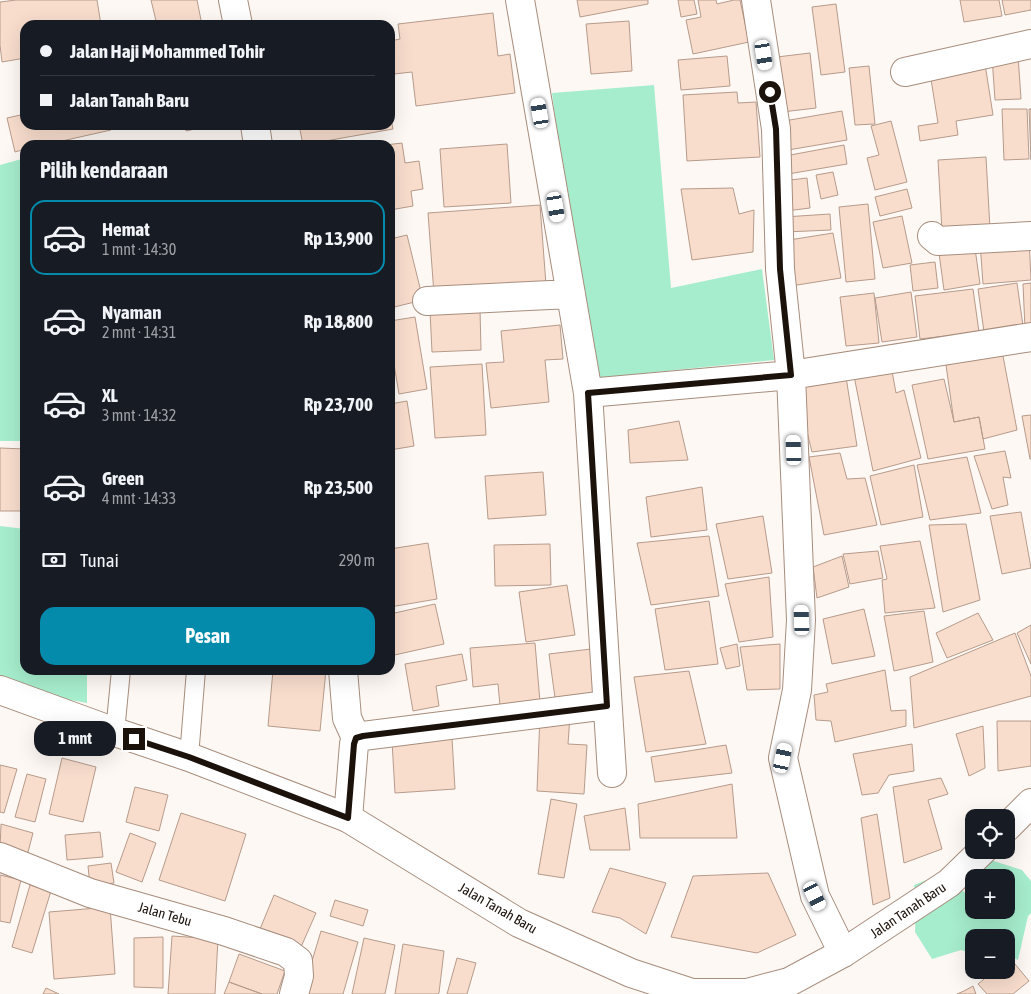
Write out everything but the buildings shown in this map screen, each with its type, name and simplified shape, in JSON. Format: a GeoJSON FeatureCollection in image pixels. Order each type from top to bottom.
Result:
{"type":"FeatureCollection","features":[{"type":"Feature","properties":{"kind":"street"},"geometry":{"type":"LineString","coordinates":[[233,0],[237,20]]}},
{"type":"Feature","properties":{"kind":"street"},"geometry":{"type":"LineString","coordinates":[[520,0],[588,393],[612,773]]}},
{"type":"Feature","properties":{"kind":"street"},"geometry":{"type":"LineString","coordinates":[[756,0],[776,129],[780,269],[791,375],[802,620],[797,690],[783,758],[815,896],[843,953]]}},
{"type":"Feature","properties":{"kind":"street"},"geometry":{"type":"LineString","coordinates":[[904,72],[1031,44]]}},
{"type":"Feature","properties":{"kind":"street"},"geometry":{"type":"LineString","coordinates":[[932,236],[938,241],[1031,236]]}},
{"type":"Feature","properties":{"kind":"street"},"geometry":{"type":"LineString","coordinates":[[427,301],[571,294]]}},
{"type":"Feature","properties":{"kind":"street"},"geometry":{"type":"LineString","coordinates":[[588,393],[791,375],[1031,337]]}},
{"type":"Feature","properties":{"kind":"street"},"geometry":{"type":"LineString","coordinates":[[343,675],[346,718],[356,738],[348,818]]}},
{"type":"Feature","properties":{"kind":"street","name":"Jalan Tanah Baru"},"geometry":{"type":"LineString","coordinates":[[0,690],[189,757],[348,818],[519,923],[631,973],[692,994],[746,993],[789,982],[843,953],[949,883],[974,859]]}},
{"type":"Feature","properties":{"kind":"street"},"geometry":{"type":"LineString","coordinates":[[356,738],[372,734],[607,706]]}},
{"type":"Feature","properties":{"kind":"street"},"geometry":{"type":"LineString","coordinates":[[1015,819],[1031,803]]}},
{"type":"Feature","properties":{"kind":"street","name":"Jalan Tebu"},"geometry":{"type":"LineString","coordinates":[[0,857],[90,892],[224,931],[286,952],[298,961],[299,976],[294,994]]}},
{"type":"Feature","properties":{"kind":"lane"},"geometry":{"type":"LineString","coordinates":[[115,732],[121,675]]}},
{"type":"Feature","properties":{"kind":"lane"},"geometry":{"type":"LineString","coordinates":[[189,757],[196,675]]}},
{"type":"Feature","properties":{"kind":"green space"},"geometry":{"type":"Polygon","coordinates":[[[654,85],[671,288],[762,269],[774,360],[588,379],[552,93],[654,85]]]}},
{"type":"Feature","properties":{"kind":"green space"},"geometry":{"type":"Polygon","coordinates":[[[20,159],[20,441],[0,441],[0,165],[20,159]]]}},
{"type":"Feature","properties":{"kind":"green space"},"geometry":{"type":"Polygon","coordinates":[[[0,526],[20,528],[20,675],[87,675],[87,703],[0,687],[0,526]]]}},
{"type":"Feature","properties":{"kind":"green space"},"geometry":{"type":"Polygon","coordinates":[[[974,859],[987,859],[1022,870],[1031,881],[1031,913],[1028,916],[1018,960],[1015,958],[1015,929],[965,929],[965,951],[961,950],[932,959],[915,932],[916,901],[914,885],[939,875],[965,893],[965,919],[1015,919],[1015,869],[967,869],[967,865],[974,859]]]}},
{"type":"Feature","properties":{"kind":"route"},"geometry":{"type":"LineString","coordinates":[[134,739],[189,757],[348,818],[356,738],[607,706],[588,393],[791,375],[780,269],[776,129],[770,92]]}}]}
